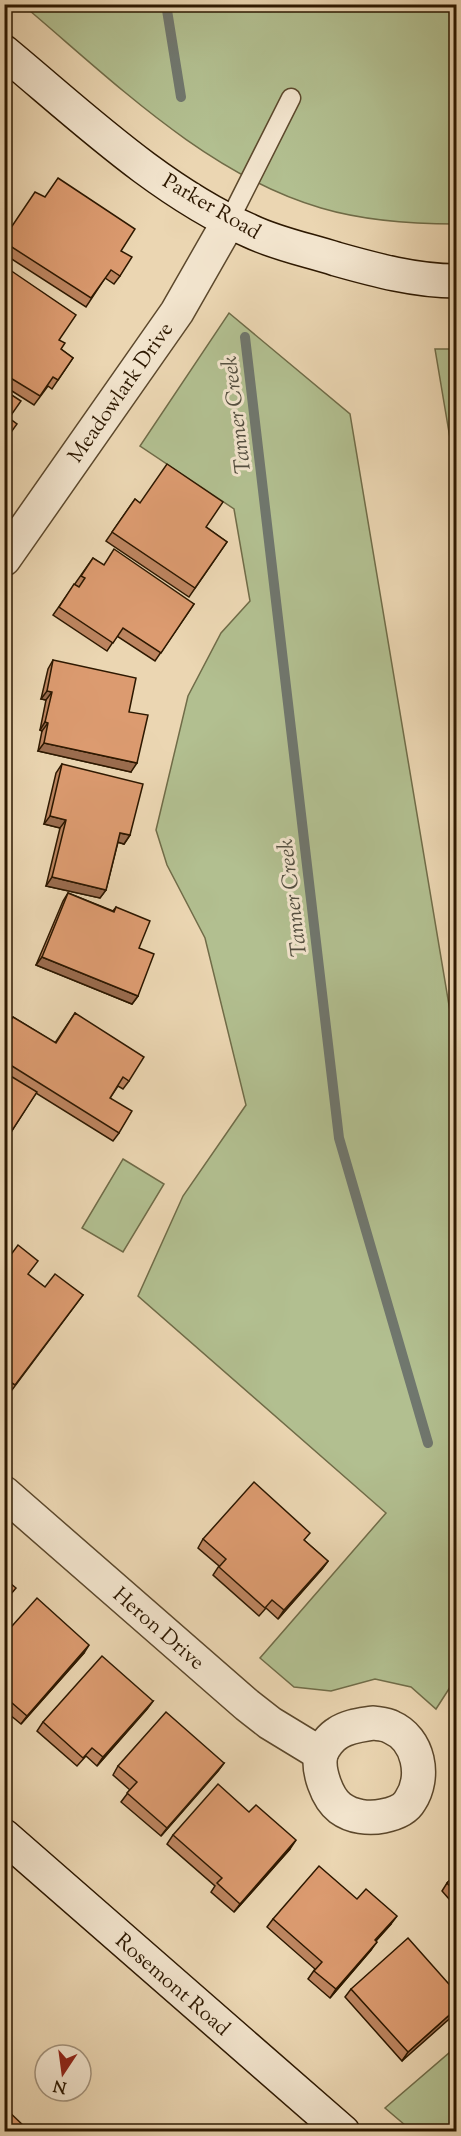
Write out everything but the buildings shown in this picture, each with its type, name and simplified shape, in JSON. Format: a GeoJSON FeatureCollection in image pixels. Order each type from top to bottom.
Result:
{"type":"FeatureCollection","features":[{"type":"Feature","properties":{"kind":"street","name":"Parker Road"},"geometry":{"type":"LineString","coordinates":[[4,52],[131,156],[175,188],[229,221],[273,240],[350,263],[414,277],[456,281]]}},
{"type":"Feature","properties":{"kind":"street","name":"Meadowlark Drive"},"geometry":{"type":"LineString","coordinates":[[4,559],[177,312],[229,221]]}},
{"type":"Feature","properties":{"kind":"street","name":"Heron Drive"},"geometry":{"type":"LineString","coordinates":[[4,1493],[247,1705],[321,1754]]}},
{"type":"Feature","properties":{"kind":"street","name":"Rosemont Road"},"geometry":{"type":"LineString","coordinates":[[4,1836],[343,2132]]}},
{"type":"Feature","properties":{"kind":"lane"},"geometry":{"type":"LineString","coordinates":[[229,221],[291,98]]}},
{"type":"Feature","properties":{"kind":"green space"},"geometry":{"type":"Polygon","coordinates":[[[23,5],[456,5],[456,224],[388,221],[354,216],[321,208],[279,193],[239,173],[200,149],[163,122],[23,5]]]}},
{"type":"Feature","properties":{"kind":"green space"},"geometry":{"type":"Polygon","coordinates":[[[229,313],[350,414],[456,1047],[456,1678],[436,1709],[411,1687],[375,1679],[331,1691],[294,1687],[260,1658],[386,1513],[138,1296],[183,1196],[246,1105],[205,938],[167,865],[156,830],[188,696],[221,633],[250,601],[234,509],[140,446],[229,313]]]}},
{"type":"Feature","properties":{"kind":"green space"},"geometry":{"type":"Polygon","coordinates":[[[435,349],[456,349],[456,474],[435,349]]]}},
{"type":"Feature","properties":{"kind":"green space"},"geometry":{"type":"Polygon","coordinates":[[[123,1159],[164,1184],[123,1252],[82,1228],[123,1159]]]}},
{"type":"Feature","properties":{"kind":"green space"},"geometry":{"type":"Polygon","coordinates":[[[456,2047],[456,2131],[412,2131],[385,2108],[456,2047]]]}},
{"type":"Feature","properties":{"kind":"waterway","name":"Tanner Creek"},"geometry":{"type":"LineString","coordinates":[[166,4],[181,97]]}},
{"type":"Feature","properties":{"kind":"waterway","name":"Tanner Creek"},"geometry":{"type":"LineString","coordinates":[[245,337],[339,1138],[428,1443]]}}]}
